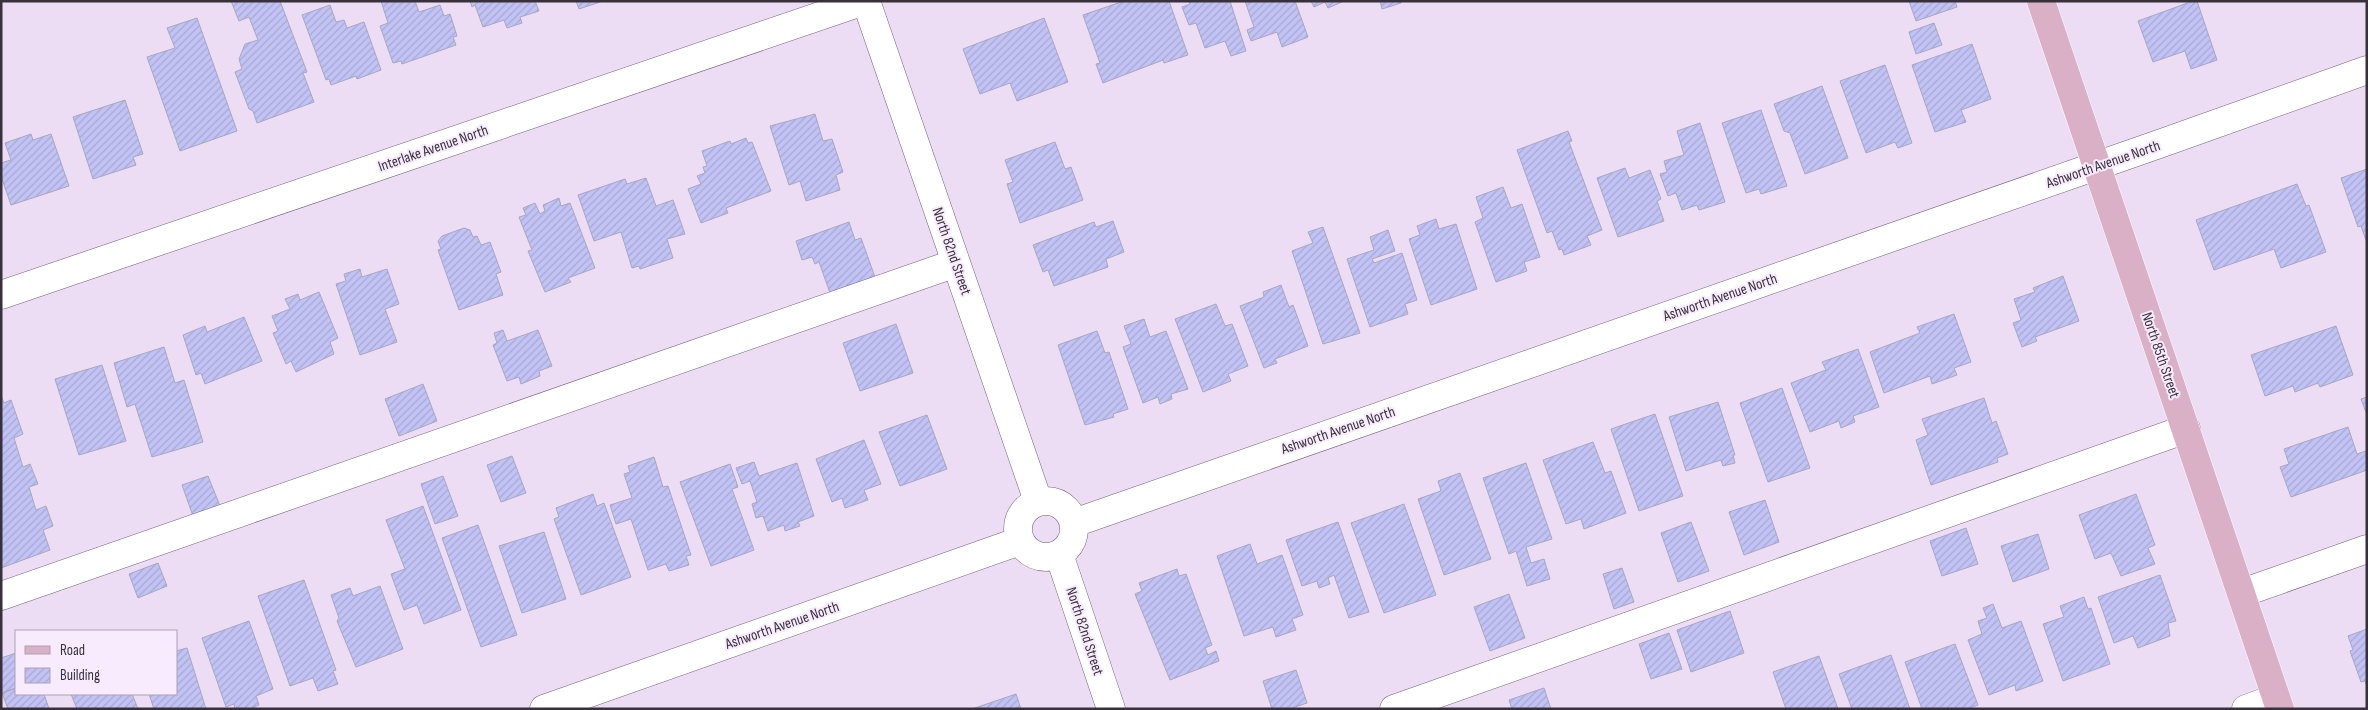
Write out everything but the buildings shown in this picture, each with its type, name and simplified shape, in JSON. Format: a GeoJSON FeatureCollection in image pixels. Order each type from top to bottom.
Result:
{"type":"FeatureCollection","features":[{"type":"Feature","properties":{"kind":"main road","name":"North 85th Street"},"geometry":{"type":"LineString","coordinates":[[2042,1],[2278,703]]}},
{"type":"Feature","properties":{"kind":"street","name":"North 82nd Street"},"geometry":{"type":"LineString","coordinates":[[865,1],[1038,501]]}},
{"type":"Feature","properties":{"kind":"street","name":"Interlake Avenue North"},"geometry":{"type":"LineString","coordinates":[[1,294],[865,1]]}},
{"type":"Feature","properties":{"kind":"street","name":"Ashworth Avenue North"},"geometry":{"type":"LineString","coordinates":[[1074,523],[2367,70]]}},
{"type":"Feature","properties":{"kind":"street"},"geometry":{"type":"LineString","coordinates":[[1,596],[956,263]]}},
{"type":"Feature","properties":{"kind":"street"},"geometry":{"type":"LineString","coordinates":[[1394,709],[2186,429]]}},
{"type":"Feature","properties":{"kind":"street"},"geometry":{"type":"LineString","coordinates":[[1038,501],[1057,502],[1064,507],[1074,523],[1072,540],[1059,554],[1042,557],[1034,554],[1020,540],[1018,521],[1022,512],[1038,501]]}},
{"type":"Feature","properties":{"kind":"street","name":"Ashworth Avenue North"},"geometry":{"type":"LineString","coordinates":[[544,709],[1020,540]]}},
{"type":"Feature","properties":{"kind":"street"},"geometry":{"type":"LineString","coordinates":[[2242,593],[2367,548]]}},
{"type":"Feature","properties":{"kind":"street","name":"North 82nd Street"},"geometry":{"type":"LineString","coordinates":[[1059,554],[1111,709]]}},
{"type":"Feature","properties":{"kind":"street"},"geometry":{"type":"LineString","coordinates":[[2246,709],[2278,703]]}}]}
